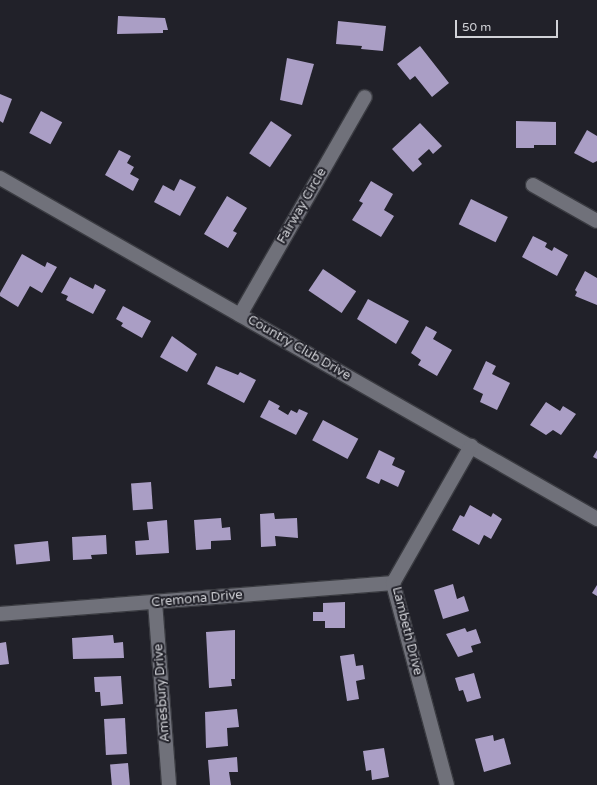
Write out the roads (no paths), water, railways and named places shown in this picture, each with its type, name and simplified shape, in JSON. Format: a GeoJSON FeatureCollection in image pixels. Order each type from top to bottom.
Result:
{"type":"FeatureCollection","features":[{"type":"Feature","properties":{"kind":"street","name":"Fairway Circle"},"geometry":{"type":"LineString","coordinates":[[240,315],[364,97]]}},
{"type":"Feature","properties":{"kind":"street","name":"Country Club Drive"},"geometry":{"type":"LineString","coordinates":[[0,178],[597,519]]}},
{"type":"Feature","properties":{"kind":"street"},"geometry":{"type":"LineString","coordinates":[[533,184],[597,221]]}},
{"type":"Feature","properties":{"kind":"street","name":"Lambeth Drive"},"geometry":{"type":"LineString","coordinates":[[447,785],[393,583],[471,446]]}},
{"type":"Feature","properties":{"kind":"street","name":"Cremona Drive"},"geometry":{"type":"LineString","coordinates":[[0,614],[393,583]]}},
{"type":"Feature","properties":{"kind":"street","name":"Amesbury Drive"},"geometry":{"type":"LineString","coordinates":[[155,602],[169,785]]}}]}
